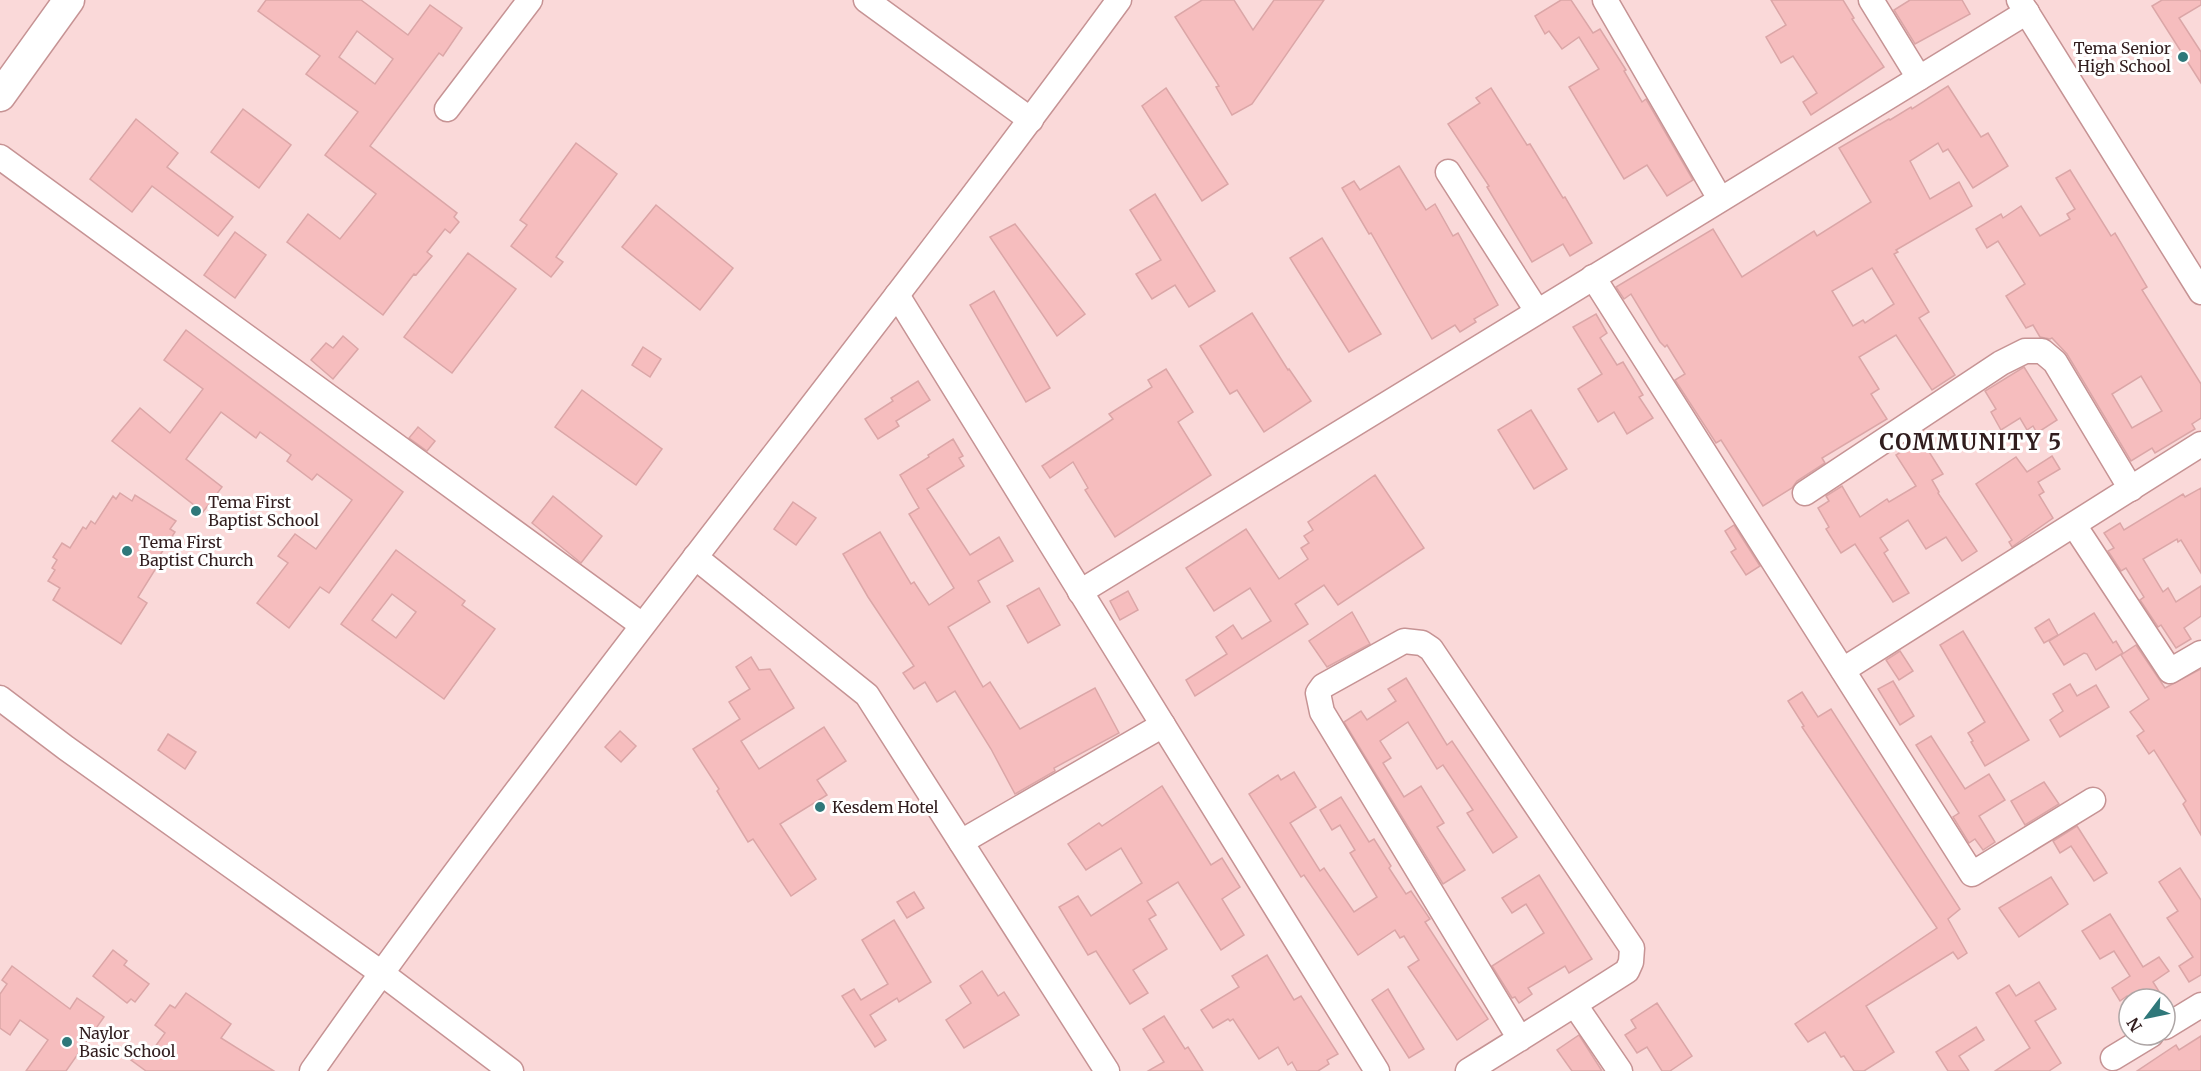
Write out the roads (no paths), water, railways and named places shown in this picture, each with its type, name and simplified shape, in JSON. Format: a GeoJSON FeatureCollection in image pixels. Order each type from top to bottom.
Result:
{"type":"FeatureCollection","features":[{"type":"Feature","properties":{"kind":"main road"},"geometry":{"type":"LineString","coordinates":[[0,96],[69,0]]}},
{"type":"Feature","properties":{"kind":"street"},"geometry":{"type":"LineString","coordinates":[[447,109],[530,0]]}},
{"type":"Feature","properties":{"kind":"street"},"geometry":{"type":"LineString","coordinates":[[866,0],[1031,120]]}},
{"type":"Feature","properties":{"kind":"street"},"geometry":{"type":"LineString","coordinates":[[312,1071],[380,972],[642,625],[1031,120],[1119,0]]}},
{"type":"Feature","properties":{"kind":"street"},"geometry":{"type":"LineString","coordinates":[[1605,0],[1720,199]]}},
{"type":"Feature","properties":{"kind":"street"},"geometry":{"type":"LineString","coordinates":[[1871,0],[1919,78]]}},
{"type":"Feature","properties":{"kind":"street"},"geometry":{"type":"LineString","coordinates":[[1080,592],[1919,78],[2023,6],[2201,292]]}},
{"type":"Feature","properties":{"kind":"street"},"geometry":{"type":"LineString","coordinates":[[0,157],[642,625]]}},
{"type":"Feature","properties":{"kind":"street"},"geometry":{"type":"LineString","coordinates":[[1448,172],[1537,311]]}},
{"type":"Feature","properties":{"kind":"street"},"geometry":{"type":"LineString","coordinates":[[1593,277],[1972,874],[2093,800]]}},
{"type":"Feature","properties":{"kind":"street"},"geometry":{"type":"LineString","coordinates":[[897,295],[1377,1071]]}},
{"type":"Feature","properties":{"kind":"street"},"geometry":{"type":"LineString","coordinates":[[1805,494],[2001,363],[2025,351],[2042,351],[2055,362],[2131,489]]}},
{"type":"Feature","properties":{"kind":"street"},"geometry":{"type":"LineString","coordinates":[[1843,670],[2201,444]]}},
{"type":"Feature","properties":{"kind":"street"},"geometry":{"type":"LineString","coordinates":[[2074,525],[2170,672],[2201,653]]}},
{"type":"Feature","properties":{"kind":"street"},"geometry":{"type":"LineString","coordinates":[[695,556],[867,695],[1107,1071]]}},
{"type":"Feature","properties":{"kind":"street"},"geometry":{"type":"LineString","coordinates":[[1474,1069],[1627,971],[1631,962],[1632,948],[1431,649],[1422,643],[1404,641],[1323,686],[1318,693],[1322,712],[1520,1039]]}},
{"type":"Feature","properties":{"kind":"street"},"geometry":{"type":"LineString","coordinates":[[6,705],[380,972],[511,1071]]}},
{"type":"Feature","properties":{"kind":"street"},"geometry":{"type":"LineString","coordinates":[[961,842],[1163,725]]}},
{"type":"Feature","properties":{"kind":"street"},"geometry":{"type":"LineString","coordinates":[[1575,1005],[1620,1071]]}},
{"type":"Feature","properties":{"kind":"street"},"geometry":{"type":"LineString","coordinates":[[2177,1020],[2201,1005]]}},
{"type":"Feature","properties":{"kind":"street"},"geometry":{"type":"LineString","coordinates":[[2113,1059],[2132,1047]]}},
{"type":"Feature","properties":{"kind":"place","name":"Tema Senior High School"},"geometry":{"type":"Point","coordinates":[2183,57]}},
{"type":"Feature","properties":{"kind":"place","name":"Tema First Baptist School"},"geometry":{"type":"Point","coordinates":[196,511]}},
{"type":"Feature","properties":{"kind":"place","name":"Tema First Baptist Church"},"geometry":{"type":"Point","coordinates":[127,551]}},
{"type":"Feature","properties":{"kind":"place","name":"Kesdem Hotel"},"geometry":{"type":"Point","coordinates":[820,807]}},
{"type":"Feature","properties":{"kind":"place","name":"Naylor Basic School"},"geometry":{"type":"Point","coordinates":[67,1042]}},
{"type":"Feature","properties":{"kind":"district","name":"COMMUNITY 5"},"geometry":{"type":"Point","coordinates":[1971,442]}}]}
